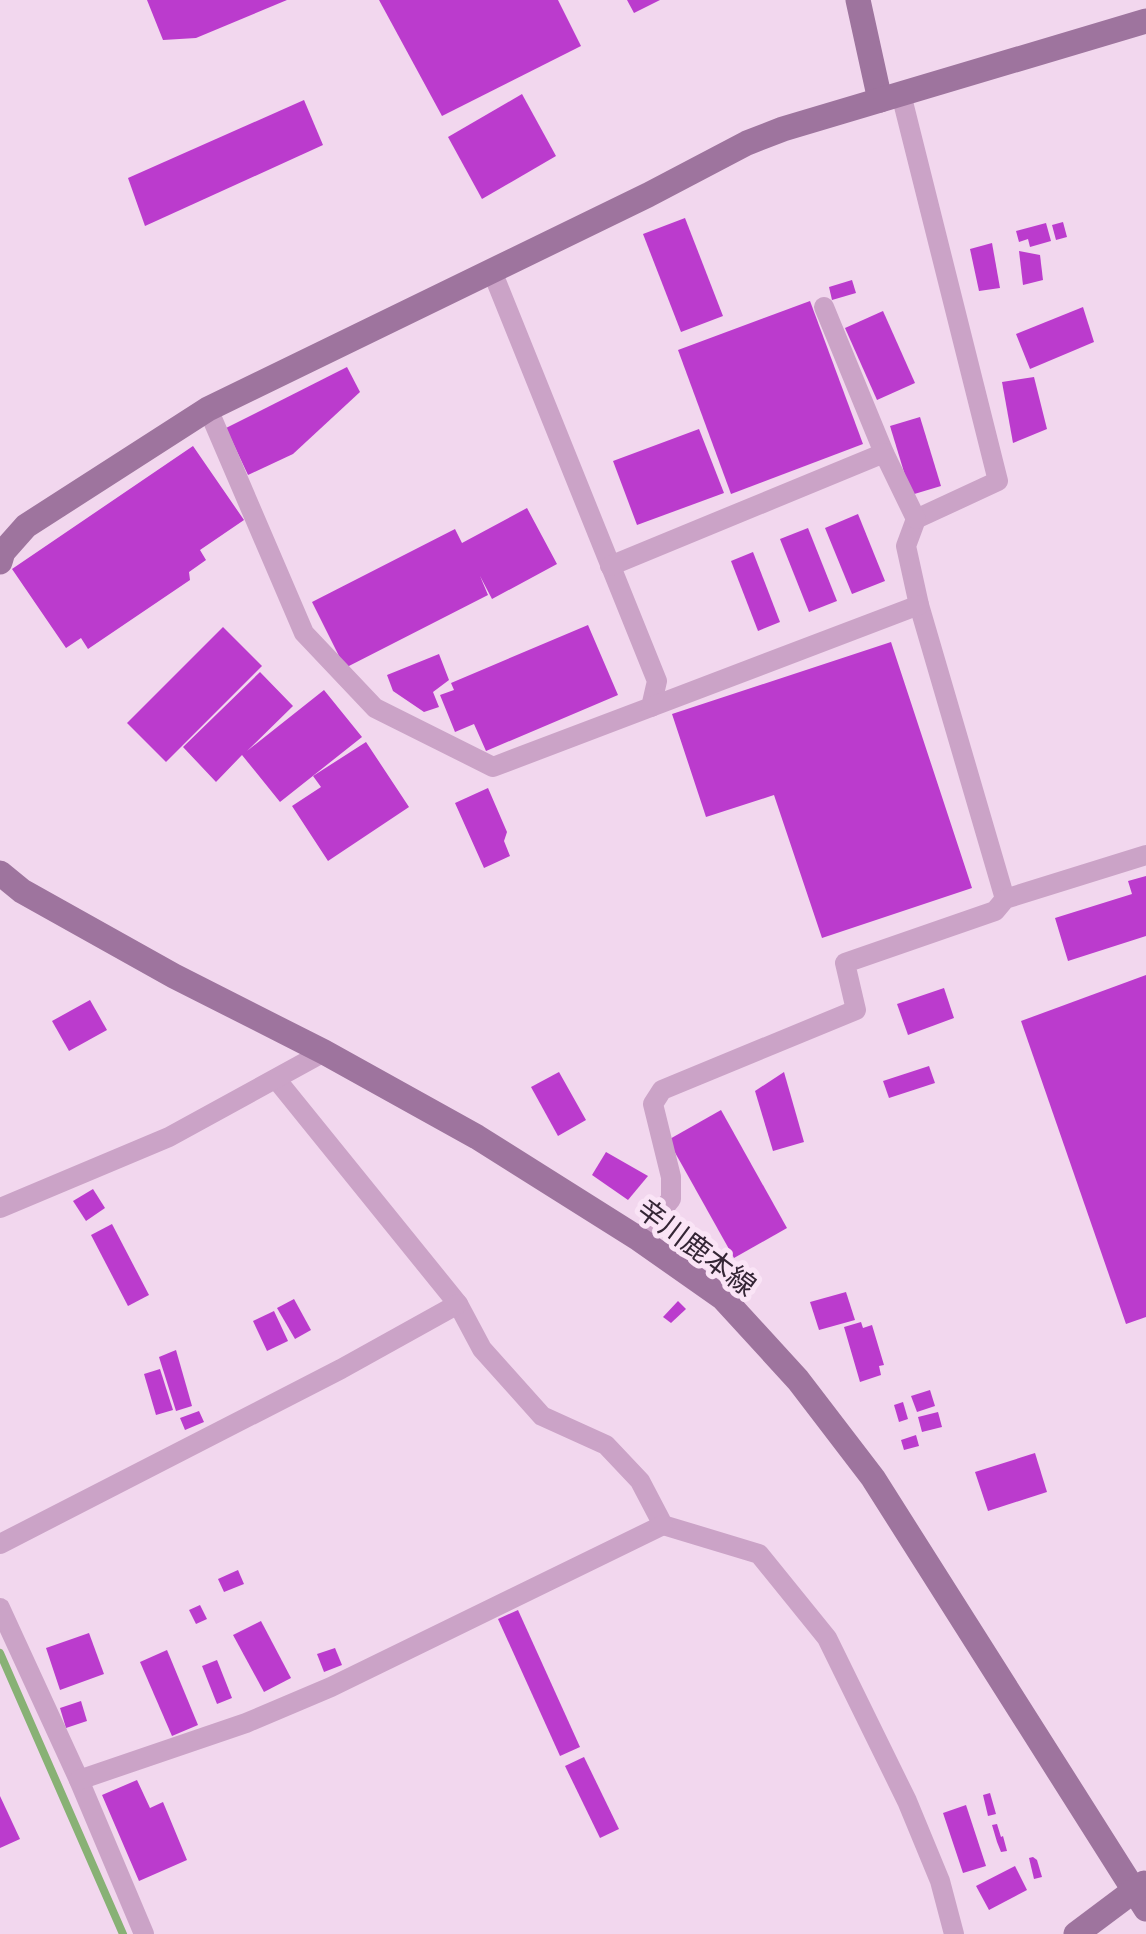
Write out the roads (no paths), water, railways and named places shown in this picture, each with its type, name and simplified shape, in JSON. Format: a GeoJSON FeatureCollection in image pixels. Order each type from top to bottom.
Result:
{"type":"FeatureCollection","features":[{"type":"Feature","properties":{"kind":"main road"},"geometry":{"type":"LineString","coordinates":[[858,0],[890,97]]}},
{"type":"Feature","properties":{"kind":"main road"},"geometry":{"type":"LineString","coordinates":[[0,562],[2,552],[26,526],[208,409],[747,143],[1146,20]]}},
{"type":"Feature","properties":{"kind":"main road","name":"辛川鹿本線"},"geometry":{"type":"LineString","coordinates":[[0,872],[22,891],[477,1137],[640,1239],[723,1298],[798,1380],[862,1464],[1142,1894],[1076,1934]]}},
{"type":"Feature","properties":{"kind":"street"},"geometry":{"type":"LineString","coordinates":[[890,97],[998,481],[916,520],[906,546],[918,605],[1005,898]]}},
{"type":"Feature","properties":{"kind":"street"},"geometry":{"type":"LineString","coordinates":[[492,271],[657,681],[651,707]]}},
{"type":"Feature","properties":{"kind":"street"},"geometry":{"type":"LineString","coordinates":[[824,307],[916,520]]}},
{"type":"Feature","properties":{"kind":"street"},"geometry":{"type":"LineString","coordinates":[[208,409],[304,633],[375,708],[493,767],[918,605]]}},
{"type":"Feature","properties":{"kind":"street"},"geometry":{"type":"LineString","coordinates":[[610,566],[884,453]]}},
{"type":"Feature","properties":{"kind":"street"},"geometry":{"type":"LineString","coordinates":[[640,1239],[670,1198],[671,1177],[653,1104],[662,1090],[856,1010],[844,963],[995,911],[1005,898],[1146,855]]}},
{"type":"Feature","properties":{"kind":"street"},"geometry":{"type":"LineString","coordinates":[[0,1208],[170,1137],[324,1052]]}},
{"type":"Feature","properties":{"kind":"street"},"geometry":{"type":"LineString","coordinates":[[276,1079],[458,1304],[482,1349],[542,1416],[606,1445],[640,1482],[664,1525]]}},
{"type":"Feature","properties":{"kind":"street"},"geometry":{"type":"LineString","coordinates":[[0,1544],[341,1369],[458,1304]]}},
{"type":"Feature","properties":{"kind":"street"},"geometry":{"type":"LineString","coordinates":[[80,1780],[246,1723],[331,1687],[664,1525],[759,1554],[826,1638],[907,1800],[940,1881],[954,1934]]}},
{"type":"Feature","properties":{"kind":"street"},"geometry":{"type":"LineString","coordinates":[[0,1608],[80,1780],[144,1934]]}},
{"type":"Feature","properties":{"kind":"waterway"},"geometry":{"type":"LineString","coordinates":[[0,1653],[123,1934]]}}]}
